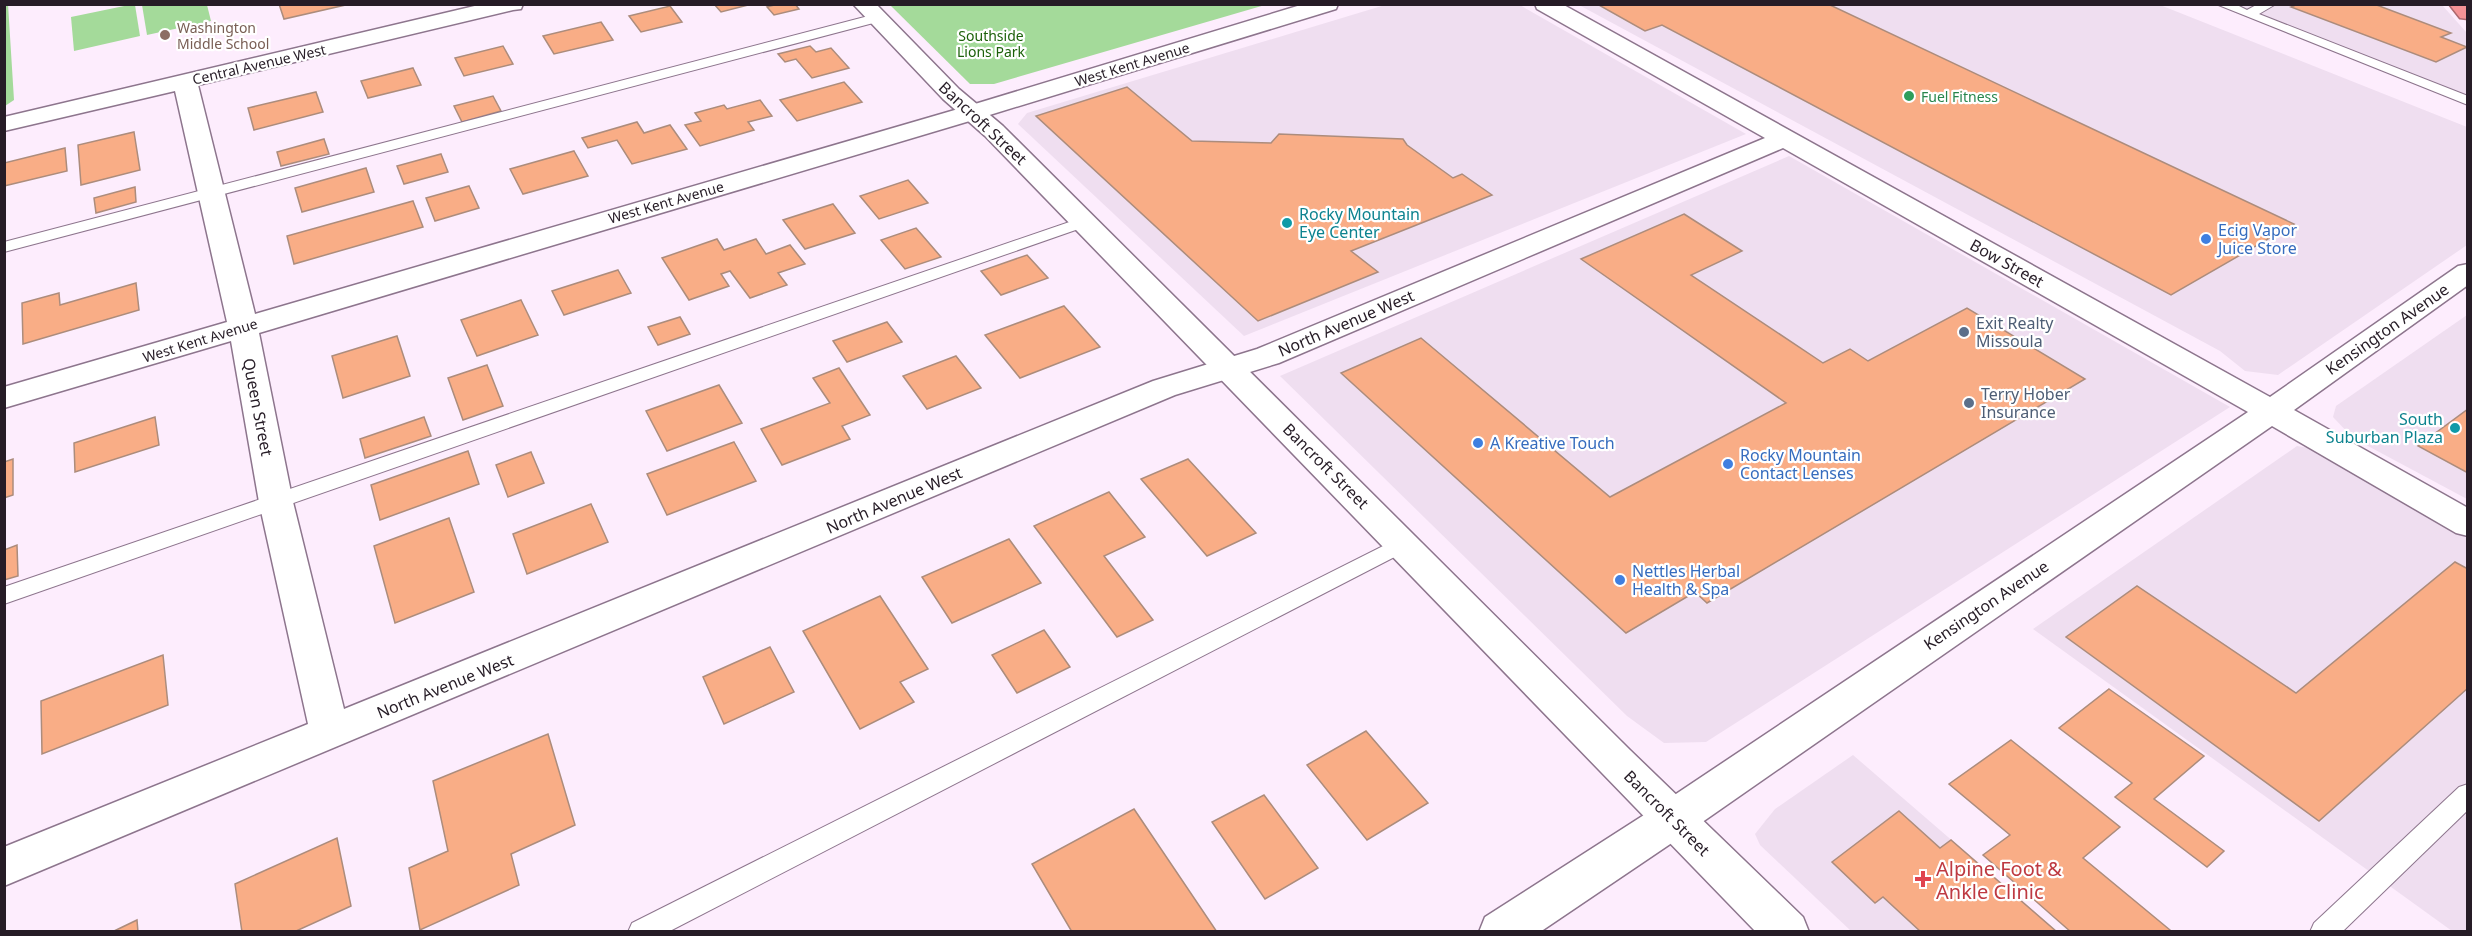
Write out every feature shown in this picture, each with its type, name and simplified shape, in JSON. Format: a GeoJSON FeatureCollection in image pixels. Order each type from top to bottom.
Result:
{"type":"FeatureCollection","features":[{"type":"Feature","properties":{"kind":"highway"},"geometry":{"type":"LineString","coordinates":[[2460,4],[2468,13]]}},
{"type":"Feature","properties":{"kind":"street","name":"Central Avenue West"},"geometry":{"type":"LineString","coordinates":[[4,124],[513,4]]}},
{"type":"Feature","properties":{"kind":"street","name":"West Kent Avenue"},"geometry":{"type":"LineString","coordinates":[[4,398],[974,112],[1328,4]]}},
{"type":"Feature","properties":{"kind":"street","name":"Bow Street"},"geometry":{"type":"LineString","coordinates":[[1545,4],[2468,524]]}},
{"type":"Feature","properties":{"kind":"street","name":"Bancroft Street"},"geometry":{"type":"LineString","coordinates":[[869,11],[951,94],[974,112],[1084,222],[1787,932]]}},
{"type":"Feature","properties":{"kind":"street","name":"Queen Street"},"geometry":{"type":"LineString","coordinates":[[185,81],[243,327],[276,502],[330,734]]}},
{"type":"Feature","properties":{"kind":"street","name":"North Avenue West"},"geometry":{"type":"LineString","coordinates":[[4,867],[1164,388],[1230,369],[1290,347],[1785,138]]}},
{"type":"Feature","properties":{"kind":"street","name":"Kensington Avenue"},"geometry":{"type":"LineString","coordinates":[[1501,932],[1673,819],[2271,411],[2468,272]]}},
{"type":"Feature","properties":{"kind":"lane"},"geometry":{"type":"LineString","coordinates":[[2222,4],[2468,101]]}},
{"type":"Feature","properties":{"kind":"lane"},"geometry":{"type":"LineString","coordinates":[[2248,14],[2270,4]]}},
{"type":"Feature","properties":{"kind":"lane"},"geometry":{"type":"LineString","coordinates":[[4,247],[869,11]]}},
{"type":"Feature","properties":{"kind":"lane"},"geometry":{"type":"LineString","coordinates":[[4,596],[1084,222]]}},
{"type":"Feature","properties":{"kind":"lane"},"geometry":{"type":"LineString","coordinates":[[641,932],[1403,544]]}},
{"type":"Feature","properties":{"kind":"lane"},"geometry":{"type":"LineString","coordinates":[[2323,932],[2468,794]]}},
{"type":"Feature","properties":{"kind":"shaded area"},"geometry":{"type":"Polygon","coordinates":[[[1518,4],[1746,134],[1244,336],[1018,124],[1027,113],[1385,5],[1518,4]]]}},
{"type":"Feature","properties":{"kind":"shaded area"},"geometry":{"type":"Polygon","coordinates":[[[1579,5],[2160,5],[2467,127],[2467,245],[2278,375],[2245,371],[2220,351],[1579,5]]]}},
{"type":"Feature","properties":{"kind":"shaded area"},"geometry":{"type":"Polygon","coordinates":[[[2222,5],[2442,5],[2467,33],[2467,101],[2222,5]]]}},
{"type":"Feature","properties":{"kind":"shaded area"},"geometry":{"type":"Polygon","coordinates":[[[1789,156],[2230,407],[1706,742],[1664,743],[1627,716],[1280,376],[1789,156]]]}},
{"type":"Feature","properties":{"kind":"shaded area"},"geometry":{"type":"Polygon","coordinates":[[[2467,315],[2467,499],[2353,438],[2333,417],[2336,406],[2467,315]]]}},
{"type":"Feature","properties":{"kind":"shaded area"},"geometry":{"type":"Polygon","coordinates":[[[2297,446],[2315,449],[2467,538],[2467,931],[2452,931],[2033,629],[2297,446]]]}},
{"type":"Feature","properties":{"kind":"shaded area"},"geometry":{"type":"Polygon","coordinates":[[[1853,755],[2057,931],[1851,931],[1760,845],[1755,834],[1775,809],[1853,755]]]}},
{"type":"Feature","properties":{"kind":"green space"},"geometry":{"type":"Polygon","coordinates":[[[8,4],[14,100],[5,106],[4,5],[8,4]]]}},
{"type":"Feature","properties":{"kind":"green space"},"geometry":{"type":"Polygon","coordinates":[[[135,5],[140,36],[74,51],[71,17],[135,5]]]}},
{"type":"Feature","properties":{"kind":"green space"},"geometry":{"type":"Polygon","coordinates":[[[142,5],[207,5],[211,21],[147,35],[142,5]]]}},
{"type":"Feature","properties":{"kind":"green space","name":"Southside Lions Park"},"geometry":{"type":"Polygon","coordinates":[[[890,5],[1265,5],[994,84],[970,84],[890,5]]]}},
{"type":"Feature","properties":{"kind":"building"},"geometry":{"type":"Polygon","coordinates":[[[279,4],[350,4],[284,19],[279,4]]]}},
{"type":"Feature","properties":{"kind":"building"},"geometry":{"type":"Polygon","coordinates":[[[714,4],[752,4],[721,12],[714,4]]]}},
{"type":"Feature","properties":{"kind":"building"},"geometry":{"type":"Polygon","coordinates":[[[778,4],[795,4],[799,9],[774,15],[767,7],[778,4]]]}},
{"type":"Feature","properties":{"kind":"building"},"geometry":{"type":"Polygon","coordinates":[[[1597,4],[1828,4],[2294,224],[2171,295],[1662,25],[1645,31],[1597,4]]]}},
{"type":"Feature","properties":{"kind":"building"},"geometry":{"type":"Polygon","coordinates":[[[2298,4],[2374,4],[2451,33],[2441,37],[2467,47],[2436,62],[2291,7],[2298,4]]]}},
{"type":"Feature","properties":{"kind":"building"},"geometry":{"type":"Polygon","coordinates":[[[670,6],[682,22],[641,32],[629,16],[670,6]]]}},
{"type":"Feature","properties":{"kind":"building"},"geometry":{"type":"Polygon","coordinates":[[[601,22],[613,40],[554,54],[543,36],[601,22]]]}},
{"type":"Feature","properties":{"kind":"building"},"geometry":{"type":"Polygon","coordinates":[[[503,46],[513,64],[464,76],[455,58],[503,46]]]}},
{"type":"Feature","properties":{"kind":"building"},"geometry":{"type":"Polygon","coordinates":[[[810,46],[816,52],[831,48],[849,68],[812,78],[796,59],[785,62],[778,54],[810,46]]]}},
{"type":"Feature","properties":{"kind":"building"},"geometry":{"type":"Polygon","coordinates":[[[413,68],[421,85],[368,98],[361,81],[413,68]]]}},
{"type":"Feature","properties":{"kind":"building"},"geometry":{"type":"Polygon","coordinates":[[[844,82],[862,102],[797,121],[780,100],[844,82]]]}},
{"type":"Feature","properties":{"kind":"building","name":"Rocky Mountain Eye Center"},"geometry":{"type":"Polygon","coordinates":[[[1127,87],[1192,141],[1271,143],[1279,134],[1403,139],[1407,145],[1453,178],[1462,174],[1492,195],[1351,251],[1378,272],[1258,321],[1036,116],[1127,87]]]}},
{"type":"Feature","properties":{"kind":"building"},"geometry":{"type":"Polygon","coordinates":[[[316,92],[323,112],[254,130],[248,108],[316,92]]]}},
{"type":"Feature","properties":{"kind":"building"},"geometry":{"type":"Polygon","coordinates":[[[493,96],[501,111],[462,122],[454,106],[493,96]]]}},
{"type":"Feature","properties":{"kind":"building"},"geometry":{"type":"Polygon","coordinates":[[[760,100],[772,116],[748,122],[754,130],[700,146],[685,125],[701,121],[695,113],[724,105],[727,109],[760,100]]]}},
{"type":"Feature","properties":{"kind":"building"},"geometry":{"type":"Polygon","coordinates":[[[637,122],[644,133],[670,125],[687,149],[632,164],[617,140],[588,148],[582,138],[637,122]]]}},
{"type":"Feature","properties":{"kind":"building"},"geometry":{"type":"Polygon","coordinates":[[[134,132],[140,170],[81,185],[78,145],[134,132]]]}},
{"type":"Feature","properties":{"kind":"building"},"geometry":{"type":"Polygon","coordinates":[[[324,139],[329,154],[281,166],[277,152],[324,139]]]}},
{"type":"Feature","properties":{"kind":"building"},"geometry":{"type":"Polygon","coordinates":[[[65,148],[67,171],[4,186],[4,163],[65,148]]]}},
{"type":"Feature","properties":{"kind":"building"},"geometry":{"type":"Polygon","coordinates":[[[574,151],[588,176],[523,194],[510,169],[574,151]]]}},
{"type":"Feature","properties":{"kind":"building"},"geometry":{"type":"Polygon","coordinates":[[[441,154],[448,172],[404,184],[397,166],[441,154]]]}},
{"type":"Feature","properties":{"kind":"building"},"geometry":{"type":"Polygon","coordinates":[[[366,168],[374,192],[302,212],[295,188],[366,168]]]}},
{"type":"Feature","properties":{"kind":"building"},"geometry":{"type":"Polygon","coordinates":[[[908,180],[928,203],[879,219],[860,196],[908,180]]]}},
{"type":"Feature","properties":{"kind":"building"},"geometry":{"type":"Polygon","coordinates":[[[469,186],[479,208],[435,221],[426,198],[469,186]]]}},
{"type":"Feature","properties":{"kind":"building"},"geometry":{"type":"Polygon","coordinates":[[[135,187],[136,202],[96,213],[94,198],[135,187]]]}},
{"type":"Feature","properties":{"kind":"building"},"geometry":{"type":"Polygon","coordinates":[[[413,201],[423,227],[294,264],[287,236],[413,201]]]}},
{"type":"Feature","properties":{"kind":"building"},"geometry":{"type":"Polygon","coordinates":[[[833,204],[855,233],[805,249],[783,220],[833,204]]]}},
{"type":"Feature","properties":{"kind":"building"},"geometry":{"type":"Polygon","coordinates":[[[1684,214],[1742,251],[1691,275],[1823,363],[1850,349],[1868,361],[1967,308],[2085,379],[1707,603],[1695,592],[1626,633],[1341,373],[1421,338],[1610,497],[1786,403],[1581,259],[1684,214]]]}},
{"type":"Feature","properties":{"kind":"building"},"geometry":{"type":"Polygon","coordinates":[[[916,228],[941,257],[905,269],[881,240],[916,228]]]}},
{"type":"Feature","properties":{"kind":"building"},"geometry":{"type":"Polygon","coordinates":[[[717,239],[724,250],[756,239],[766,254],[790,245],[805,264],[778,273],[787,285],[750,298],[730,271],[721,274],[729,286],[689,300],[662,258],[717,239]]]}},
{"type":"Feature","properties":{"kind":"building"},"geometry":{"type":"Polygon","coordinates":[[[1027,255],[1048,278],[1001,295],[981,271],[1027,255]]]}},
{"type":"Feature","properties":{"kind":"building"},"geometry":{"type":"Polygon","coordinates":[[[618,270],[631,293],[564,315],[552,291],[618,270]]]}},
{"type":"Feature","properties":{"kind":"building"},"geometry":{"type":"Polygon","coordinates":[[[136,283],[139,310],[23,344],[22,303],[59,293],[60,305],[136,283]]]}},
{"type":"Feature","properties":{"kind":"building"},"geometry":{"type":"Polygon","coordinates":[[[521,300],[538,335],[477,356],[461,320],[521,300]]]}},
{"type":"Feature","properties":{"kind":"building"},"geometry":{"type":"Polygon","coordinates":[[[1064,306],[1100,347],[1020,378],[985,335],[1064,306]]]}},
{"type":"Feature","properties":{"kind":"building"},"geometry":{"type":"Polygon","coordinates":[[[680,317],[690,334],[658,345],[648,327],[680,317]]]}},
{"type":"Feature","properties":{"kind":"building"},"geometry":{"type":"Polygon","coordinates":[[[887,322],[902,342],[847,362],[833,341],[887,322]]]}},
{"type":"Feature","properties":{"kind":"building"},"geometry":{"type":"Polygon","coordinates":[[[397,336],[410,376],[343,398],[332,356],[397,336]]]}},
{"type":"Feature","properties":{"kind":"building"},"geometry":{"type":"Polygon","coordinates":[[[956,356],[981,388],[927,409],[903,376],[956,356]]]}},
{"type":"Feature","properties":{"kind":"building"},"geometry":{"type":"Polygon","coordinates":[[[487,365],[503,406],[463,420],[448,378],[487,365]]]}},
{"type":"Feature","properties":{"kind":"building"},"geometry":{"type":"Polygon","coordinates":[[[839,368],[870,415],[842,426],[850,439],[782,465],[761,429],[830,403],[813,378],[839,368]]]}},
{"type":"Feature","properties":{"kind":"building"},"geometry":{"type":"Polygon","coordinates":[[[719,385],[742,423],[667,451],[646,411],[719,385]]]}},
{"type":"Feature","properties":{"kind":"building","name":"South Suburban Plaza"},"geometry":{"type":"Polygon","coordinates":[[[2468,409],[2468,473],[2418,446],[2468,409]]]}},
{"type":"Feature","properties":{"kind":"building"},"geometry":{"type":"Polygon","coordinates":[[[155,417],[159,445],[75,472],[74,443],[155,417]]]}},
{"type":"Feature","properties":{"kind":"building"},"geometry":{"type":"Polygon","coordinates":[[[424,417],[431,436],[365,458],[360,439],[424,417]]]}},
{"type":"Feature","properties":{"kind":"building"},"geometry":{"type":"Polygon","coordinates":[[[734,442],[756,481],[667,515],[647,474],[734,442]]]}},
{"type":"Feature","properties":{"kind":"building"},"geometry":{"type":"Polygon","coordinates":[[[468,451],[479,484],[380,520],[371,485],[468,451]]]}},
{"type":"Feature","properties":{"kind":"building"},"geometry":{"type":"Polygon","coordinates":[[[531,452],[544,483],[508,497],[496,465],[531,452]]]}},
{"type":"Feature","properties":{"kind":"building"},"geometry":{"type":"Polygon","coordinates":[[[13,459],[13,495],[4,498],[4,462],[13,459]]]}},
{"type":"Feature","properties":{"kind":"building"},"geometry":{"type":"Polygon","coordinates":[[[1188,459],[1256,533],[1207,556],[1141,479],[1188,459]]]}},
{"type":"Feature","properties":{"kind":"building"},"geometry":{"type":"Polygon","coordinates":[[[1109,492],[1145,537],[1104,556],[1153,620],[1117,637],[1034,526],[1109,492]]]}},
{"type":"Feature","properties":{"kind":"building"},"geometry":{"type":"Polygon","coordinates":[[[591,504],[608,542],[527,574],[513,534],[591,504]]]}},
{"type":"Feature","properties":{"kind":"building"},"geometry":{"type":"Polygon","coordinates":[[[449,518],[474,592],[395,623],[374,546],[449,518]]]}},
{"type":"Feature","properties":{"kind":"building"},"geometry":{"type":"Polygon","coordinates":[[[1009,539],[1041,583],[952,623],[922,577],[1009,539]]]}},
{"type":"Feature","properties":{"kind":"building"},"geometry":{"type":"Polygon","coordinates":[[[17,545],[18,576],[4,580],[4,550],[17,545]]]}},
{"type":"Feature","properties":{"kind":"building"},"geometry":{"type":"Polygon","coordinates":[[[2455,562],[2468,569],[2468,688],[2319,821],[2066,637],[2137,586],[2296,693],[2455,562]]]}},
{"type":"Feature","properties":{"kind":"building"},"geometry":{"type":"Polygon","coordinates":[[[880,596],[928,669],[900,682],[914,702],[860,729],[803,631],[880,596]]]}},
{"type":"Feature","properties":{"kind":"building"},"geometry":{"type":"Polygon","coordinates":[[[1044,630],[1070,667],[1017,693],[992,655],[1044,630]]]}},
{"type":"Feature","properties":{"kind":"building"},"geometry":{"type":"Polygon","coordinates":[[[770,647],[794,692],[724,724],[703,677],[770,647]]]}},
{"type":"Feature","properties":{"kind":"building"},"geometry":{"type":"Polygon","coordinates":[[[163,655],[168,705],[42,754],[41,701],[163,655]]]}},
{"type":"Feature","properties":{"kind":"building"},"geometry":{"type":"Polygon","coordinates":[[[2109,689],[2204,756],[2154,799],[2224,851],[2207,867],[2115,797],[2132,783],[2059,728],[2109,689]]]}},
{"type":"Feature","properties":{"kind":"building"},"geometry":{"type":"Polygon","coordinates":[[[1366,731],[1428,803],[1367,840],[1307,765],[1366,731]]]}},
{"type":"Feature","properties":{"kind":"building"},"geometry":{"type":"Polygon","coordinates":[[[548,734],[575,825],[511,854],[519,885],[420,930],[409,868],[448,851],[433,781],[548,734]]]}},
{"type":"Feature","properties":{"kind":"building"},"geometry":{"type":"Polygon","coordinates":[[[2011,740],[2120,827],[2083,858],[2170,930],[2168,932],[2071,932],[1983,855],[2010,835],[1949,784],[2011,740]]]}},
{"type":"Feature","properties":{"kind":"building"},"geometry":{"type":"Polygon","coordinates":[[[1264,795],[1318,868],[1265,899],[1212,822],[1264,795]]]}},
{"type":"Feature","properties":{"kind":"building"},"geometry":{"type":"Polygon","coordinates":[[[1134,809],[1217,932],[1072,932],[1032,864],[1134,809]]]}},
{"type":"Feature","properties":{"kind":"building","name":"Alpine Foot & Ankle Clinic"},"geometry":{"type":"Polygon","coordinates":[[[1899,811],[1940,848],[1951,840],[2057,932],[1921,932],[1883,897],[1875,903],[1832,862],[1899,811]]]}},
{"type":"Feature","properties":{"kind":"building"},"geometry":{"type":"Polygon","coordinates":[[[337,838],[351,906],[294,932],[242,932],[235,884],[337,838]]]}},
{"type":"Feature","properties":{"kind":"building"},"geometry":{"type":"Polygon","coordinates":[[[137,920],[138,932],[112,932],[137,920]]]}},
{"type":"Feature","properties":{"kind":"place","name":"Washington Middle School"},"geometry":{"type":"Point","coordinates":[165,35]}},
{"type":"Feature","properties":{"kind":"place","name":"Fuel Fitness"},"geometry":{"type":"Point","coordinates":[1909,96]}},
{"type":"Feature","properties":{"kind":"place","name":"Rocky Mountain Eye Center"},"geometry":{"type":"Point","coordinates":[1287,223]}},
{"type":"Feature","properties":{"kind":"place","name":"Ecig Vapor Juice Store"},"geometry":{"type":"Point","coordinates":[2206,239]}},
{"type":"Feature","properties":{"kind":"place","name":"Exit Realty Missoula"},"geometry":{"type":"Point","coordinates":[1964,332]}},
{"type":"Feature","properties":{"kind":"place","name":"Terry Hober Insurance"},"geometry":{"type":"Point","coordinates":[1969,403]}},
{"type":"Feature","properties":{"kind":"place","name":"South Suburban Plaza"},"geometry":{"type":"Point","coordinates":[2455,428]}},
{"type":"Feature","properties":{"kind":"place","name":"A Kreative Touch"},"geometry":{"type":"Point","coordinates":[1478,443]}},
{"type":"Feature","properties":{"kind":"place","name":"Rocky Mountain Contact Lenses"},"geometry":{"type":"Point","coordinates":[1728,464]}},
{"type":"Feature","properties":{"kind":"place","name":"Nettles Herbal Health & Spa"},"geometry":{"type":"Point","coordinates":[1620,580]}},
{"type":"Feature","properties":{"kind":"place","name":"Alpine Foot & Ankle Clinic"},"geometry":{"type":"Point","coordinates":[1923,879]}}]}
